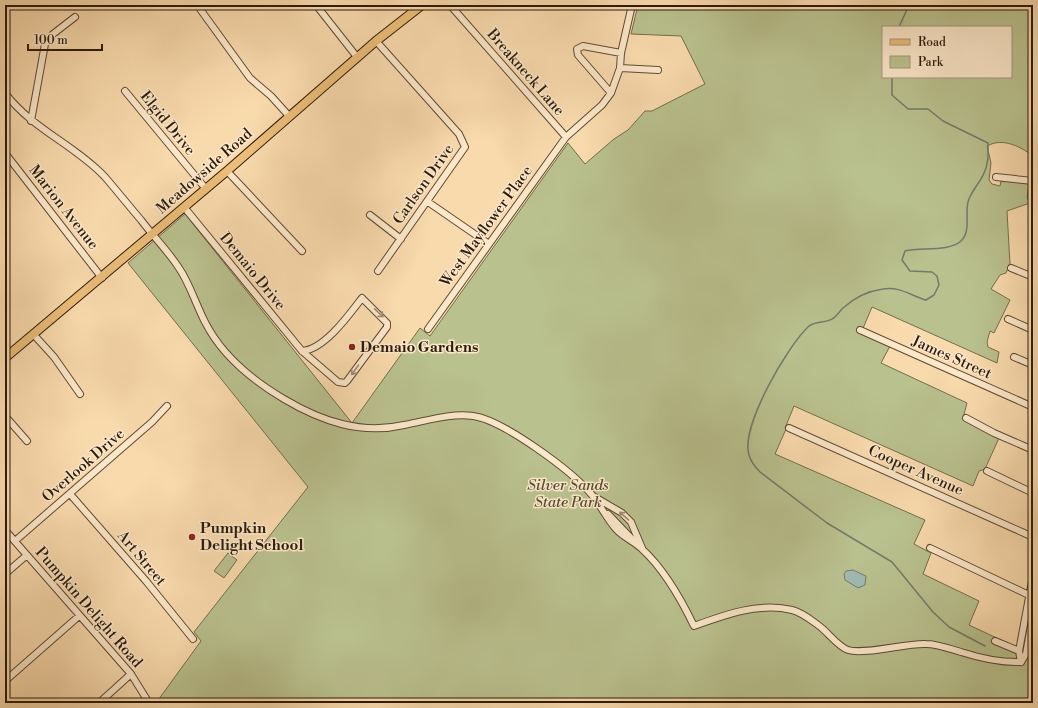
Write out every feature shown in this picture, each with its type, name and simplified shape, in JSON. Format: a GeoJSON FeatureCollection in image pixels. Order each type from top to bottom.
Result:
{"type":"FeatureCollection","features":[{"type":"Feature","properties":{"kind":"main road","name":"Meadowside Road"},"geometry":{"type":"LineString","coordinates":[[5,358],[102,278],[357,57],[422,5]]}},
{"type":"Feature","properties":{"kind":"street"},"geometry":{"type":"LineString","coordinates":[[199,5],[200,9],[250,78],[271,96],[289,116]]}},
{"type":"Feature","properties":{"kind":"street"},"geometry":{"type":"LineString","coordinates":[[316,5],[357,57]]}},
{"type":"Feature","properties":{"kind":"street","name":"Breakneck Lane"},"geometry":{"type":"LineString","coordinates":[[450,5],[566,137]]}},
{"type":"Feature","properties":{"kind":"street","name":"West Mayflower Place"},"geometry":{"type":"LineString","coordinates":[[428,329],[566,137],[602,105],[611,93],[620,68],[621,53],[632,5]]}},
{"type":"Feature","properties":{"kind":"street"},"geometry":{"type":"LineString","coordinates":[[31,121],[45,44],[53,34],[75,17]]}},
{"type":"Feature","properties":{"kind":"street","name":"Carlson Drive"},"geometry":{"type":"LineString","coordinates":[[376,41],[459,134],[465,147],[428,202],[378,271]]}},
{"type":"Feature","properties":{"kind":"street"},"geometry":{"type":"LineString","coordinates":[[611,93],[578,55],[576,48],[583,46],[621,53]]}},
{"type":"Feature","properties":{"kind":"street"},"geometry":{"type":"LineString","coordinates":[[620,68],[642,71],[658,70]]}},
{"type":"Feature","properties":{"kind":"street","name":"Elgid Drive"},"geometry":{"type":"LineString","coordinates":[[125,91],[206,189]]}},
{"type":"Feature","properties":{"kind":"street"},"geometry":{"type":"LineString","coordinates":[[5,93],[31,121],[97,170],[179,268],[205,323],[221,348],[244,371],[284,399],[328,420],[360,428],[385,429],[450,415],[485,418],[507,428],[565,471],[592,495],[622,513],[631,522],[642,548]]}},
{"type":"Feature","properties":{"kind":"street","name":"Marion Avenue"},"geometry":{"type":"LineString","coordinates":[[5,153],[102,278]]}},
{"type":"Feature","properties":{"kind":"street"},"geometry":{"type":"LineString","coordinates":[[227,171],[302,251]]}},
{"type":"Feature","properties":{"kind":"street"},"geometry":{"type":"LineString","coordinates":[[996,177],[1033,181]]}},
{"type":"Feature","properties":{"kind":"street"},"geometry":{"type":"LineString","coordinates":[[428,202],[489,244]]}},
{"type":"Feature","properties":{"kind":"street","name":"Demaio Drive"},"geometry":{"type":"LineString","coordinates":[[184,207],[302,351],[338,382],[345,383],[387,327],[385,320],[362,298],[335,331],[309,350],[302,351]]}},
{"type":"Feature","properties":{"kind":"street"},"geometry":{"type":"LineString","coordinates":[[370,214],[401,239]]}},
{"type":"Feature","properties":{"kind":"street"},"geometry":{"type":"LineString","coordinates":[[1011,268],[1033,277]]}},
{"type":"Feature","properties":{"kind":"street"},"geometry":{"type":"LineString","coordinates":[[1008,319],[1033,330]]}},
{"type":"Feature","properties":{"kind":"street","name":"James Street"},"geometry":{"type":"LineString","coordinates":[[860,330],[1033,407]]}},
{"type":"Feature","properties":{"kind":"street"},"geometry":{"type":"LineString","coordinates":[[34,334],[54,357],[80,394]]}},
{"type":"Feature","properties":{"kind":"street"},"geometry":{"type":"LineString","coordinates":[[1014,357],[1033,365]]}},
{"type":"Feature","properties":{"kind":"street","name":"Overlook Drive"},"geometry":{"type":"LineString","coordinates":[[15,541],[152,422],[167,406]]}},
{"type":"Feature","properties":{"kind":"street"},"geometry":{"type":"LineString","coordinates":[[5,416],[27,441]]}},
{"type":"Feature","properties":{"kind":"street"},"geometry":{"type":"LineString","coordinates":[[966,418],[994,433],[1033,450]]}},
{"type":"Feature","properties":{"kind":"street","name":"Cooper Avenue"},"geometry":{"type":"LineString","coordinates":[[788,428],[1033,537]]}},
{"type":"Feature","properties":{"kind":"street"},"geometry":{"type":"LineString","coordinates":[[987,471],[1033,493]]}},
{"type":"Feature","properties":{"kind":"street","name":"Art Street"},"geometry":{"type":"LineString","coordinates":[[70,494],[146,581],[193,639]]}},
{"type":"Feature","properties":{"kind":"street"},"geometry":{"type":"LineString","coordinates":[[592,495],[604,513],[621,526],[634,542],[642,548],[675,589],[694,626],[742,611],[785,609],[793,610],[811,620],[824,629],[841,646],[848,650],[925,644],[940,646],[995,660],[1021,662]]}},
{"type":"Feature","properties":{"kind":"street","name":"Pumpkin Delight Road"},"geometry":{"type":"LineString","coordinates":[[5,530],[131,674],[149,703]]}},
{"type":"Feature","properties":{"kind":"street"},"geometry":{"type":"LineString","coordinates":[[930,548],[1031,597]]}},
{"type":"Feature","properties":{"kind":"street"},"geometry":{"type":"LineString","coordinates":[[5,574],[27,555]]}},
{"type":"Feature","properties":{"kind":"street"},"geometry":{"type":"LineString","coordinates":[[1021,662],[1019,652],[1031,597],[1033,576]]}},
{"type":"Feature","properties":{"kind":"street"},"geometry":{"type":"LineString","coordinates":[[1021,662],[1026,654],[1033,615]]}},
{"type":"Feature","properties":{"kind":"street"},"geometry":{"type":"LineString","coordinates":[[5,681],[79,616]]}},
{"type":"Feature","properties":{"kind":"street"},"geometry":{"type":"LineString","coordinates":[[994,641],[1019,652]]}},
{"type":"Feature","properties":{"kind":"street"},"geometry":{"type":"LineString","coordinates":[[99,703],[131,674]]}},
{"type":"Feature","properties":{"kind":"green space","name":"Silver Sands State Park"},"geometry":{"type":"Polygon","coordinates":[[[638,5],[1033,5],[1033,156],[1012,144],[999,142],[987,146],[991,163],[989,180],[992,184],[1000,186],[1001,181],[1029,183],[1027,198],[1030,203],[1007,211],[1010,264],[1006,273],[1000,275],[991,289],[1010,300],[994,333],[990,331],[987,342],[988,347],[999,352],[997,363],[872,307],[861,333],[890,346],[881,363],[967,403],[964,414],[967,421],[999,438],[985,469],[979,471],[973,486],[794,406],[775,454],[925,520],[914,544],[931,553],[923,574],[979,601],[969,625],[1033,655],[1033,703],[156,703],[201,641],[194,632],[308,487],[128,263],[185,214],[352,423],[420,328],[430,336],[568,143],[585,164],[614,139],[628,130],[645,111],[652,111],[705,84],[681,36],[631,34],[638,5]]]}},
{"type":"Feature","properties":{"kind":"green space"},"geometry":{"type":"Polygon","coordinates":[[[228,553],[237,560],[224,578],[214,571],[228,553]]]}},
{"type":"Feature","properties":{"kind":"water"},"geometry":{"type":"Polygon","coordinates":[[[853,570],[866,576],[865,585],[858,588],[845,580],[844,574],[846,571],[853,570]]]}},
{"type":"Feature","properties":{"kind":"waterway"},"geometry":{"type":"LineString","coordinates":[[899,26],[909,5]]}},
{"type":"Feature","properties":{"kind":"waterway"},"geometry":{"type":"LineString","coordinates":[[892,78],[892,95],[908,109],[928,109],[943,121],[988,143],[986,169],[968,202],[966,233],[961,241],[949,247],[905,251],[902,260],[910,271],[932,272],[937,276],[939,285],[934,295],[926,300],[895,289],[889,288],[877,290],[867,293],[852,301],[832,319],[809,326],[800,336],[778,368],[758,407],[748,442],[749,455],[753,464],[760,472],[827,523],[892,562],[933,612],[949,627],[985,646]]}},
{"type":"Feature","properties":{"kind":"place","name":"Demaio Gardens"},"geometry":{"type":"Point","coordinates":[352,347]}},
{"type":"Feature","properties":{"kind":"place","name":"Pumpkin Delight School"},"geometry":{"type":"Point","coordinates":[192,537]}}]}
